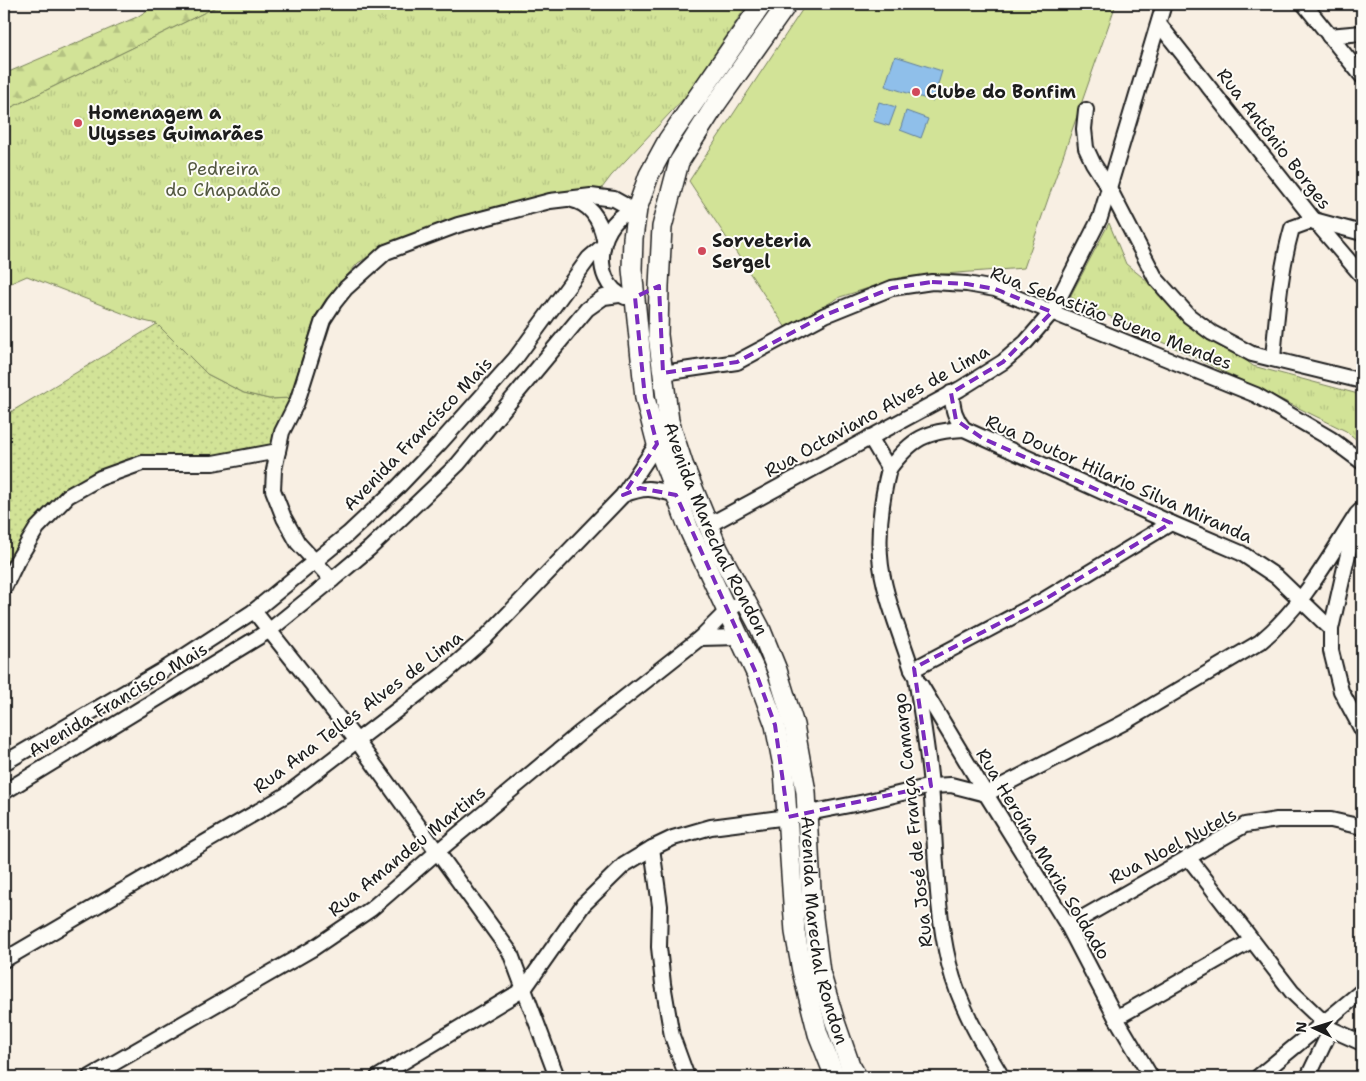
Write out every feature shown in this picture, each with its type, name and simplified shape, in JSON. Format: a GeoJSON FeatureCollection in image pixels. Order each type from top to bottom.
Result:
{"type":"FeatureCollection","features":[{"type":"Feature","properties":{"kind":"main road"},"geometry":{"type":"LineString","coordinates":[[762,4],[668,140],[649,175],[633,210],[633,254],[627,296],[645,398],[657,444],[690,532],[756,673],[775,725],[784,771],[795,932],[802,972],[818,1034],[835,1077]]}},
{"type":"Feature","properties":{"kind":"main road","name":"Avenida Marechal Rondon"},"geometry":{"type":"LineString","coordinates":[[787,4],[701,126],[679,162],[662,227],[658,336],[669,421],[683,464],[707,526],[760,628],[785,693],[801,761],[808,814],[808,859],[820,972],[850,1065],[857,1077]]}},
{"type":"Feature","properties":{"kind":"main road"},"geometry":{"type":"LineString","coordinates":[[633,210],[649,212],[662,227]]}},
{"type":"Feature","properties":{"kind":"main road"},"geometry":{"type":"LineString","coordinates":[[627,296],[648,294],[659,286]]}},
{"type":"Feature","properties":{"kind":"street","name":"Rua Octaviano Alves de Lima"},"geometry":{"type":"LineString","coordinates":[[707,526],[951,393],[1003,362],[1026,342],[1052,312],[1100,218],[1164,4]]}},
{"type":"Feature","properties":{"kind":"street"},"geometry":{"type":"LineString","coordinates":[[1304,4],[1315,10],[1329,36],[1362,76]]}},
{"type":"Feature","properties":{"kind":"street","name":"Rua Antônio Borges"},"geometry":{"type":"LineString","coordinates":[[1159,24],[1314,220],[1362,276]]}},
{"type":"Feature","properties":{"kind":"street"},"geometry":{"type":"LineString","coordinates":[[1329,36],[1362,33]]}},
{"type":"Feature","properties":{"kind":"street"},"geometry":{"type":"LineString","coordinates":[[1086,110],[1084,129],[1086,148],[1093,163],[1109,188],[1156,279],[1189,316],[1212,333],[1252,354],[1362,381]]}},
{"type":"Feature","properties":{"kind":"street"},"geometry":{"type":"LineString","coordinates":[[332,580],[298,543],[284,518],[274,490],[274,470],[282,432],[297,402],[323,320],[334,303],[363,271],[386,252],[458,225],[566,198],[591,196],[614,199],[633,210]]}},
{"type":"Feature","properties":{"kind":"street"},"geometry":{"type":"LineString","coordinates":[[566,198],[588,207],[597,217],[602,229],[604,274],[610,286],[627,296]]}},
{"type":"Feature","properties":{"kind":"street","name":"Avenida Francisco Mais"},"geometry":{"type":"LineString","coordinates":[[4,763],[163,670],[254,611],[348,534],[398,487],[440,443],[515,359],[589,258],[603,242],[618,218],[633,210]]}},
{"type":"Feature","properties":{"kind":"street"},"geometry":{"type":"LineString","coordinates":[[1273,358],[1278,306],[1287,246],[1292,228],[1314,220],[1362,232]]}},
{"type":"Feature","properties":{"kind":"street","name":"Rua Sebastião Bueno Mendes"},"geometry":{"type":"LineString","coordinates":[[663,373],[737,362],[825,315],[892,288],[932,282],[967,284],[995,289],[1256,396],[1331,439],[1362,462]]}},
{"type":"Feature","properties":{"kind":"street","name":"Avenida Francisco Mais"},"geometry":{"type":"LineString","coordinates":[[4,792],[270,630],[370,548],[458,464],[587,309],[604,297],[627,296]]}},
{"type":"Feature","properties":{"kind":"street","name":"Rua Doutor Hilario Silva Miranda"},"geometry":{"type":"LineString","coordinates":[[951,393],[956,420],[964,428],[1241,553],[1276,577],[1332,629]]}},
{"type":"Feature","properties":{"kind":"street"},"geometry":{"type":"LineString","coordinates":[[870,437],[889,468],[902,452],[916,440],[931,433],[964,428]]}},
{"type":"Feature","properties":{"kind":"street","name":"Rua Ana Telles Alves de Lima"},"geometry":{"type":"LineString","coordinates":[[4,960],[286,795],[444,674],[484,639],[623,495],[657,444]]}},
{"type":"Feature","properties":{"kind":"street"},"geometry":{"type":"LineString","coordinates":[[4,588],[17,561],[37,528],[68,496],[100,478],[142,463],[214,463],[278,451]]}},
{"type":"Feature","properties":{"kind":"street","name":"Rua José de França Camargo"},"geometry":{"type":"LineString","coordinates":[[889,468],[879,524],[880,558],[886,589],[914,673],[931,786],[941,919],[949,965],[976,1033],[1002,1077]]}},
{"type":"Feature","properties":{"kind":"street"},"geometry":{"type":"LineString","coordinates":[[623,495],[640,488],[676,495]]}},
{"type":"Feature","properties":{"kind":"street"},"geometry":{"type":"LineString","coordinates":[[378,1077],[524,989],[583,905],[624,865],[673,838],[711,827],[808,814],[931,786],[951,784],[986,794],[1123,723],[1260,642],[1275,629],[1301,600],[1360,512]]}},
{"type":"Feature","properties":{"kind":"street"},"geometry":{"type":"LineString","coordinates":[[1360,512],[1332,629],[1331,650],[1335,672],[1349,707],[1362,730]]}},
{"type":"Feature","properties":{"kind":"street"},"geometry":{"type":"LineString","coordinates":[[914,673],[1042,601],[1171,523]]}},
{"type":"Feature","properties":{"kind":"street","name":"Rua Amandeu Martins"},"geometry":{"type":"LineString","coordinates":[[90,1077],[312,949],[371,909],[581,732],[700,638],[728,610],[745,600]]}},
{"type":"Feature","properties":{"kind":"street"},"geometry":{"type":"LineString","coordinates":[[254,611],[357,741],[510,952],[557,1077]]}},
{"type":"Feature","properties":{"kind":"street"},"geometry":{"type":"LineString","coordinates":[[700,638],[740,637]]}},
{"type":"Feature","properties":{"kind":"street","name":"Rua Heroína Maria Soldado"},"geometry":{"type":"LineString","coordinates":[[914,673],[1068,926],[1116,1018],[1151,1077]]}},
{"type":"Feature","properties":{"kind":"street","name":"Rua Noel Nutels"},"geometry":{"type":"LineString","coordinates":[[1068,926],[1246,825],[1277,820],[1331,820],[1362,827]]}},
{"type":"Feature","properties":{"kind":"street"},"geometry":{"type":"LineString","coordinates":[[652,848],[660,906],[659,947],[663,984],[672,1036],[687,1077]]}},
{"type":"Feature","properties":{"kind":"street"},"geometry":{"type":"LineString","coordinates":[[1188,857],[1292,992],[1326,1026],[1362,1043]]}},
{"type":"Feature","properties":{"kind":"street"},"geometry":{"type":"LineString","coordinates":[[1116,1018],[1251,941]]}},
{"type":"Feature","properties":{"kind":"street"},"geometry":{"type":"LineString","coordinates":[[1258,1077],[1326,1026],[1362,991]]}},
{"type":"Feature","properties":{"kind":"street"},"geometry":{"type":"LineString","coordinates":[[1308,1077],[1326,1026]]}},
{"type":"Feature","properties":{"kind":"highlighted area"},"geometry":{"type":"Polygon","coordinates":[[[932,282],[967,284],[995,289],[1052,312],[1003,362],[951,393],[956,420],[982,438],[1171,523],[1042,601],[914,668],[931,786],[788,817],[775,725],[756,673],[676,495],[640,488],[623,495],[657,444],[645,398],[635,297],[659,286],[663,373],[737,362],[825,315],[892,288],[932,282]]]}},
{"type":"Feature","properties":{"kind":"green space"},"geometry":{"type":"Polygon","coordinates":[[[157,4],[222,4],[4,111],[4,74],[137,17],[157,4]]]}},
{"type":"Feature","properties":{"kind":"green space","name":"Pedreira do Chapadão"},"geometry":{"type":"Polygon","coordinates":[[[222,4],[748,4],[686,96],[611,176],[599,192],[387,245],[358,263],[326,299],[316,315],[291,398],[269,399],[244,393],[207,374],[157,324],[140,320],[27,276],[4,286],[4,111],[222,4]]]}},
{"type":"Feature","properties":{"kind":"green space","name":"Clube do Bonfim"},"geometry":{"type":"Polygon","coordinates":[[[806,4],[1116,4],[1024,268],[904,277],[840,297],[786,328],[689,181],[806,4]]]}},
{"type":"Feature","properties":{"kind":"green space"},"geometry":{"type":"Polygon","coordinates":[[[1109,223],[1126,264],[1253,366],[1362,395],[1362,444],[1346,431],[1070,297],[1109,223]]]}},
{"type":"Feature","properties":{"kind":"green space"},"geometry":{"type":"Polygon","coordinates":[[[157,324],[207,374],[244,393],[269,399],[291,398],[270,445],[225,454],[124,460],[70,486],[34,522],[4,576],[4,416],[157,324]]]}},
{"type":"Feature","properties":{"kind":"water"},"geometry":{"type":"Polygon","coordinates":[[[895,56],[942,71],[933,101],[885,86],[895,56]]]}},
{"type":"Feature","properties":{"kind":"water"},"geometry":{"type":"Polygon","coordinates":[[[879,102],[896,107],[889,126],[873,121],[879,102]]]}},
{"type":"Feature","properties":{"kind":"water"},"geometry":{"type":"Polygon","coordinates":[[[906,111],[928,119],[921,138],[900,130],[906,111]]]}},
{"type":"Feature","properties":{"kind":"place","name":"Clube do Bonfim"},"geometry":{"type":"Point","coordinates":[916,92]}},
{"type":"Feature","properties":{"kind":"place","name":"Homenagem a Ulysses Guimarães"},"geometry":{"type":"Point","coordinates":[78,123]}},
{"type":"Feature","properties":{"kind":"place","name":"Sorveteria Sergel"},"geometry":{"type":"Point","coordinates":[702,251]}}]}
